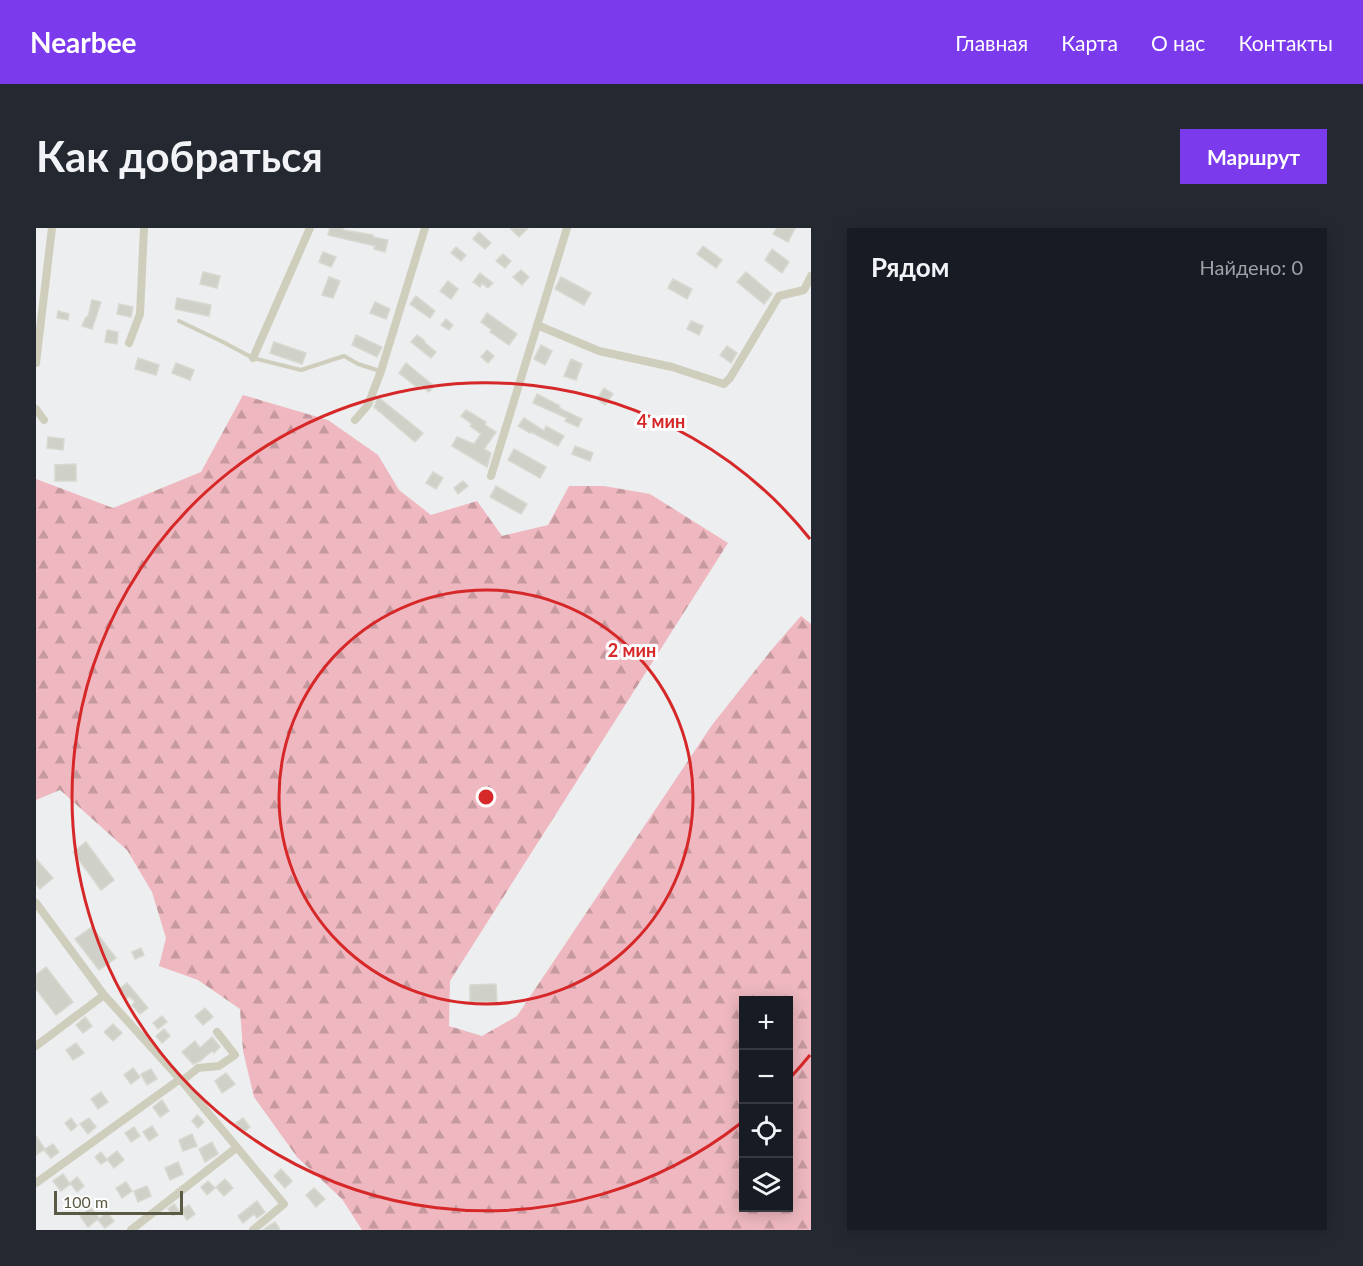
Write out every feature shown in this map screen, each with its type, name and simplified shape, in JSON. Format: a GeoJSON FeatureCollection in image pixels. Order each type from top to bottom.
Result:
{"type":"FeatureCollection","features":[{"type":"Feature","properties":{"kind":"street"},"geometry":{"type":"LineString","coordinates":[[36,363],[52,228]]}},
{"type":"Feature","properties":{"kind":"street"},"geometry":{"type":"LineString","coordinates":[[129,343],[140,314],[144,228]]}},
{"type":"Feature","properties":{"kind":"street"},"geometry":{"type":"LineString","coordinates":[[253,358],[310,228]]}},
{"type":"Feature","properties":{"kind":"street"},"geometry":{"type":"LineString","coordinates":[[355,420],[368,405],[381,371],[425,228]]}},
{"type":"Feature","properties":{"kind":"street"},"geometry":{"type":"LineString","coordinates":[[491,476],[567,228]]}},
{"type":"Feature","properties":{"kind":"street"},"geometry":{"type":"LineString","coordinates":[[537,326],[599,351],[672,367],[724,384],[730,378],[779,296],[804,290],[811,276]]}},
{"type":"Feature","properties":{"kind":"street"},"geometry":{"type":"LineString","coordinates":[[36,409],[44,420]]}},
{"type":"Feature","properties":{"kind":"street"},"geometry":{"type":"LineString","coordinates":[[36,903],[104,995],[181,1080],[284,1204],[254,1230]]}},
{"type":"Feature","properties":{"kind":"street"},"geometry":{"type":"LineString","coordinates":[[36,1046],[104,995]]}},
{"type":"Feature","properties":{"kind":"street"},"geometry":{"type":"LineString","coordinates":[[36,1183],[198,1068],[219,1066],[235,1055],[217,1032]]}},
{"type":"Feature","properties":{"kind":"street"},"geometry":{"type":"LineString","coordinates":[[131,1230],[236,1148]]}},
{"type":"Feature","properties":{"kind":"lane"},"geometry":{"type":"LineString","coordinates":[[179,321],[253,358],[301,370],[344,356],[358,364],[381,371]]}},
{"type":"Feature","properties":{"kind":"green space"},"geometry":{"type":"Polygon","coordinates":[[[243,395],[328,420],[378,455],[399,490],[431,515],[477,501],[502,536],[548,525],[569,486],[604,486],[650,494],[728,543],[450,981],[449,1026],[482,1036],[517,1016],[712,725],[801,616],[811,624],[811,1230],[362,1230],[342,1199],[297,1157],[254,1097],[243,1051],[240,1009],[198,980],[159,966],[166,938],[152,892],[127,850],[60,790],[36,800],[36,479],[113,508],[201,472],[243,395]]]}},
{"type":"Feature","properties":{"kind":"building"},"geometry":{"type":"Polygon","coordinates":[[[330,228],[343,228],[343,230],[388,240],[385,252],[374,249],[375,246],[328,235],[330,228]]]}},
{"type":"Feature","properties":{"kind":"building"},"geometry":{"type":"Polygon","coordinates":[[[510,228],[528,228],[519,237],[510,228]]]}},
{"type":"Feature","properties":{"kind":"building"},"geometry":{"type":"Polygon","coordinates":[[[777,228],[795,228],[788,242],[773,234],[777,228]]]}},
{"type":"Feature","properties":{"kind":"building"},"geometry":{"type":"Polygon","coordinates":[[[479,232],[491,243],[485,249],[473,239],[479,232]]]}},
{"type":"Feature","properties":{"kind":"building"},"geometry":{"type":"Polygon","coordinates":[[[703,246],[722,260],[716,268],[697,254],[703,246]]]}},
{"type":"Feature","properties":{"kind":"building"},"geometry":{"type":"Polygon","coordinates":[[[456,247],[466,255],[461,261],[451,253],[456,247]]]}},
{"type":"Feature","properties":{"kind":"building"},"geometry":{"type":"Polygon","coordinates":[[[772,249],[789,262],[782,273],[765,260],[772,249]]]}},
{"type":"Feature","properties":{"kind":"building"},"geometry":{"type":"Polygon","coordinates":[[[323,252],[336,257],[331,267],[319,262],[323,252]]]}},
{"type":"Feature","properties":{"kind":"building"},"geometry":{"type":"Polygon","coordinates":[[[503,254],[511,261],[505,268],[496,261],[503,254]]]}},
{"type":"Feature","properties":{"kind":"building"},"geometry":{"type":"Polygon","coordinates":[[[521,270],[529,277],[522,285],[513,277],[521,270]]]}},
{"type":"Feature","properties":{"kind":"building"},"geometry":{"type":"Polygon","coordinates":[[[203,272],[220,276],[217,288],[200,284],[203,272]]]}},
{"type":"Feature","properties":{"kind":"building"},"geometry":{"type":"Polygon","coordinates":[[[746,272],[772,294],[764,304],[737,282],[746,272]]]}},
{"type":"Feature","properties":{"kind":"building"},"geometry":{"type":"Polygon","coordinates":[[[480,273],[493,283],[488,288],[482,283],[480,287],[473,282],[480,273]]]}},
{"type":"Feature","properties":{"kind":"building"},"geometry":{"type":"Polygon","coordinates":[[[329,277],[340,281],[333,298],[322,295],[329,277]]]}},
{"type":"Feature","properties":{"kind":"building"},"geometry":{"type":"Polygon","coordinates":[[[561,277],[591,293],[584,305],[555,289],[561,277]]]}},
{"type":"Feature","properties":{"kind":"building"},"geometry":{"type":"Polygon","coordinates":[[[673,279],[692,289],[687,299],[668,288],[673,279]]]}},
{"type":"Feature","properties":{"kind":"building"},"geometry":{"type":"Polygon","coordinates":[[[448,281],[458,289],[451,299],[440,291],[448,281]]]}},
{"type":"Feature","properties":{"kind":"building"},"geometry":{"type":"Polygon","coordinates":[[[416,296],[435,311],[430,318],[410,304],[416,296]]]}},
{"type":"Feature","properties":{"kind":"building"},"geometry":{"type":"Polygon","coordinates":[[[177,298],[211,305],[209,316],[175,309],[177,298]]]}},
{"type":"Feature","properties":{"kind":"building"},"geometry":{"type":"Polygon","coordinates":[[[92,300],[101,302],[92,329],[82,326],[88,317],[92,300]]]}},
{"type":"Feature","properties":{"kind":"building"},"geometry":{"type":"Polygon","coordinates":[[[375,302],[390,309],[386,319],[370,313],[375,302]]]}},
{"type":"Feature","properties":{"kind":"building"},"geometry":{"type":"Polygon","coordinates":[[[119,304],[133,307],[131,317],[117,314],[119,304]]]}},
{"type":"Feature","properties":{"kind":"building"},"geometry":{"type":"Polygon","coordinates":[[[58,311],[69,314],[68,320],[57,318],[58,311]]]}},
{"type":"Feature","properties":{"kind":"building"},"geometry":{"type":"Polygon","coordinates":[[[487,313],[517,334],[509,345],[490,332],[492,330],[481,322],[487,313]]]}},
{"type":"Feature","properties":{"kind":"building"},"geometry":{"type":"Polygon","coordinates":[[[446,319],[453,325],[449,330],[441,325],[446,319]]]}},
{"type":"Feature","properties":{"kind":"building"},"geometry":{"type":"Polygon","coordinates":[[[691,321],[703,326],[699,335],[687,329],[691,321]]]}},
{"type":"Feature","properties":{"kind":"building"},"geometry":{"type":"Polygon","coordinates":[[[107,330],[118,332],[117,344],[105,342],[107,330]]]}},
{"type":"Feature","properties":{"kind":"building"},"geometry":{"type":"Polygon","coordinates":[[[356,335],[382,347],[377,357],[352,345],[356,335]]]}},
{"type":"Feature","properties":{"kind":"building"},"geometry":{"type":"Polygon","coordinates":[[[417,335],[436,352],[431,358],[411,342],[417,335]]]}},
{"type":"Feature","properties":{"kind":"building"},"geometry":{"type":"Polygon","coordinates":[[[274,342],[306,353],[302,364],[270,353],[274,342]]]}},
{"type":"Feature","properties":{"kind":"building"},"geometry":{"type":"Polygon","coordinates":[[[541,345],[552,351],[545,365],[534,359],[541,345]]]}},
{"type":"Feature","properties":{"kind":"building"},"geometry":{"type":"Polygon","coordinates":[[[727,346],[737,353],[731,363],[720,355],[727,346]]]}},
{"type":"Feature","properties":{"kind":"building"},"geometry":{"type":"Polygon","coordinates":[[[487,350],[494,356],[488,363],[481,357],[487,350]]]}},
{"type":"Feature","properties":{"kind":"building"},"geometry":{"type":"Polygon","coordinates":[[[138,358],[159,365],[156,375],[135,369],[138,358]]]}},
{"type":"Feature","properties":{"kind":"building"},"geometry":{"type":"Polygon","coordinates":[[[571,359],[582,364],[576,380],[564,376],[571,359]]]}},
{"type":"Feature","properties":{"kind":"building"},"geometry":{"type":"Polygon","coordinates":[[[176,363],[194,370],[190,380],[172,373],[176,363]]]}},
{"type":"Feature","properties":{"kind":"building"},"geometry":{"type":"Polygon","coordinates":[[[406,363],[434,386],[429,392],[420,385],[418,388],[399,373],[406,363]]]}},
{"type":"Feature","properties":{"kind":"building"},"geometry":{"type":"Polygon","coordinates":[[[604,388],[613,394],[605,405],[597,399],[604,388]]]}},
{"type":"Feature","properties":{"kind":"building"},"geometry":{"type":"Polygon","coordinates":[[[537,394],[582,419],[578,427],[565,421],[567,418],[533,403],[537,394]]]}},
{"type":"Feature","properties":{"kind":"building"},"geometry":{"type":"Polygon","coordinates":[[[378,397],[423,433],[415,442],[374,407],[378,397]]]}},
{"type":"Feature","properties":{"kind":"building"},"geometry":{"type":"Polygon","coordinates":[[[466,410],[486,422],[485,425],[496,432],[484,449],[491,453],[487,467],[452,446],[457,437],[474,444],[481,434],[461,416],[466,410]]]}},
{"type":"Feature","properties":{"kind":"building"},"geometry":{"type":"Polygon","coordinates":[[[524,418],[544,431],[546,426],[564,436],[558,446],[518,426],[524,418]]]}},
{"type":"Feature","properties":{"kind":"building"},"geometry":{"type":"Polygon","coordinates":[[[48,437],[64,439],[63,450],[47,448],[48,437]]]}},
{"type":"Feature","properties":{"kind":"building"},"geometry":{"type":"Polygon","coordinates":[[[575,446],[593,453],[590,461],[572,454],[575,446]]]}},
{"type":"Feature","properties":{"kind":"building"},"geometry":{"type":"Polygon","coordinates":[[[514,449],[546,467],[540,478],[508,460],[514,449]]]}},
{"type":"Feature","properties":{"kind":"building"},"geometry":{"type":"Polygon","coordinates":[[[76,464],[76,481],[55,481],[55,465],[76,464]]]}},
{"type":"Feature","properties":{"kind":"building"},"geometry":{"type":"Polygon","coordinates":[[[433,472],[443,478],[436,489],[426,483],[433,472]]]}},
{"type":"Feature","properties":{"kind":"building"},"geometry":{"type":"Polygon","coordinates":[[[463,481],[468,486],[458,494],[454,488],[463,481]]]}},
{"type":"Feature","properties":{"kind":"building"},"geometry":{"type":"Polygon","coordinates":[[[496,486],[527,504],[521,514],[490,497],[496,486]]]}},
{"type":"Feature","properties":{"kind":"building"},"geometry":{"type":"Polygon","coordinates":[[[86,842],[114,880],[101,890],[73,852],[86,842]]]}},
{"type":"Feature","properties":{"kind":"building"},"geometry":{"type":"Polygon","coordinates":[[[36,859],[53,878],[40,889],[36,884],[36,859]]]}},
{"type":"Feature","properties":{"kind":"building"},"geometry":{"type":"Polygon","coordinates":[[[92,927],[116,958],[99,970],[75,939],[92,927]]]}},
{"type":"Feature","properties":{"kind":"building"},"geometry":{"type":"Polygon","coordinates":[[[141,948],[144,955],[135,959],[132,952],[141,948]]]}},
{"type":"Feature","properties":{"kind":"building"},"geometry":{"type":"Polygon","coordinates":[[[46,967],[73,1002],[56,1015],[36,989],[36,975],[46,967]]]}},
{"type":"Feature","properties":{"kind":"building"},"geometry":{"type":"Polygon","coordinates":[[[127,983],[148,1008],[140,1014],[132,1005],[135,1002],[129,996],[127,998],[119,989],[127,983]]]}},
{"type":"Feature","properties":{"kind":"building"},"geometry":{"type":"Polygon","coordinates":[[[496,984],[497,1002],[470,1002],[470,985],[496,984]]]}},
{"type":"Feature","properties":{"kind":"building"},"geometry":{"type":"Polygon","coordinates":[[[205,1008],[213,1017],[203,1025],[195,1016],[205,1008]]]}},
{"type":"Feature","properties":{"kind":"building"},"geometry":{"type":"Polygon","coordinates":[[[162,1016],[167,1022],[158,1029],[153,1023],[162,1016]]]}},
{"type":"Feature","properties":{"kind":"building"},"geometry":{"type":"Polygon","coordinates":[[[85,1017],[92,1026],[83,1033],[76,1025],[85,1017]]]}},
{"type":"Feature","properties":{"kind":"building"},"geometry":{"type":"Polygon","coordinates":[[[113,1024],[122,1033],[113,1041],[104,1032],[113,1024]]]}},
{"type":"Feature","properties":{"kind":"building"},"geometry":{"type":"Polygon","coordinates":[[[164,1029],[170,1036],[162,1043],[156,1036],[164,1029]]]}},
{"type":"Feature","properties":{"kind":"building"},"geometry":{"type":"Polygon","coordinates":[[[212,1037],[220,1047],[200,1061],[193,1064],[182,1052],[195,1041],[200,1048],[212,1037]]]}},
{"type":"Feature","properties":{"kind":"building"},"geometry":{"type":"Polygon","coordinates":[[[76,1043],[84,1053],[73,1060],[66,1050],[76,1043]]]}},
{"type":"Feature","properties":{"kind":"building"},"geometry":{"type":"Polygon","coordinates":[[[133,1068],[140,1077],[131,1084],[124,1075],[133,1068]]]}},
{"type":"Feature","properties":{"kind":"building"},"geometry":{"type":"Polygon","coordinates":[[[151,1069],[157,1079],[147,1085],[141,1074],[151,1069]]]}},
{"type":"Feature","properties":{"kind":"building"},"geometry":{"type":"Polygon","coordinates":[[[226,1073],[235,1084],[222,1093],[215,1081],[226,1073]]]}},
{"type":"Feature","properties":{"kind":"building"},"geometry":{"type":"Polygon","coordinates":[[[101,1092],[108,1102],[98,1109],[91,1099],[101,1092]]]}},
{"type":"Feature","properties":{"kind":"building"},"geometry":{"type":"Polygon","coordinates":[[[162,1100],[169,1111],[160,1117],[153,1107],[162,1100]]]}},
{"type":"Feature","properties":{"kind":"building"},"geometry":{"type":"Polygon","coordinates":[[[197,1115],[204,1122],[198,1128],[192,1121],[197,1115]]]}},
{"type":"Feature","properties":{"kind":"building"},"geometry":{"type":"Polygon","coordinates":[[[71,1118],[77,1126],[71,1131],[65,1123],[71,1118]]]}},
{"type":"Feature","properties":{"kind":"building"},"geometry":{"type":"Polygon","coordinates":[[[89,1118],[96,1127],[88,1134],[80,1124],[89,1118]]]}},
{"type":"Feature","properties":{"kind":"building"},"geometry":{"type":"Polygon","coordinates":[[[243,1118],[250,1127],[243,1133],[236,1123],[243,1118]]]}},
{"type":"Feature","properties":{"kind":"building"},"geometry":{"type":"Polygon","coordinates":[[[152,1126],[158,1135],[149,1141],[143,1132],[152,1126]]]}},
{"type":"Feature","properties":{"kind":"building"},"geometry":{"type":"Polygon","coordinates":[[[134,1127],[140,1136],[131,1142],[125,1133],[134,1127]]]}},
{"type":"Feature","properties":{"kind":"building"},"geometry":{"type":"Polygon","coordinates":[[[192,1134],[197,1146],[183,1151],[179,1140],[192,1134]]]}},
{"type":"Feature","properties":{"kind":"building"},"geometry":{"type":"Polygon","coordinates":[[[36,1136],[45,1149],[36,1155],[36,1136]]]}},
{"type":"Feature","properties":{"kind":"building"},"geometry":{"type":"Polygon","coordinates":[[[212,1142],[218,1154],[205,1162],[199,1149],[212,1142]]]}},
{"type":"Feature","properties":{"kind":"building"},"geometry":{"type":"Polygon","coordinates":[[[53,1144],[59,1152],[51,1158],[44,1150],[53,1144]]]}},
{"type":"Feature","properties":{"kind":"building"},"geometry":{"type":"Polygon","coordinates":[[[117,1151],[124,1160],[114,1168],[107,1159],[117,1151]]]}},
{"type":"Feature","properties":{"kind":"building"},"geometry":{"type":"Polygon","coordinates":[[[101,1152],[107,1160],[101,1164],[95,1157],[101,1152]]]}},
{"type":"Feature","properties":{"kind":"building"},"geometry":{"type":"Polygon","coordinates":[[[178,1162],[183,1174],[170,1180],[165,1168],[178,1162]]]}},
{"type":"Feature","properties":{"kind":"building"},"geometry":{"type":"Polygon","coordinates":[[[281,1169],[292,1181],[285,1188],[274,1176],[281,1169]]]}},
{"type":"Feature","properties":{"kind":"building"},"geometry":{"type":"Polygon","coordinates":[[[63,1174],[70,1184],[61,1191],[53,1181],[63,1174]]]}},
{"type":"Feature","properties":{"kind":"building"},"geometry":{"type":"Polygon","coordinates":[[[77,1177],[84,1186],[77,1192],[70,1183],[77,1177]]]}},
{"type":"Feature","properties":{"kind":"building"},"geometry":{"type":"Polygon","coordinates":[[[225,1179],[233,1188],[224,1196],[216,1187],[225,1179]]]}},
{"type":"Feature","properties":{"kind":"building"},"geometry":{"type":"Polygon","coordinates":[[[208,1181],[215,1188],[207,1195],[201,1187],[208,1181]]]}},
{"type":"Feature","properties":{"kind":"building"},"geometry":{"type":"Polygon","coordinates":[[[126,1182],[132,1191],[122,1198],[116,1188],[126,1182]]]}},
{"type":"Feature","properties":{"kind":"building"},"geometry":{"type":"Polygon","coordinates":[[[147,1186],[151,1196],[138,1202],[134,1191],[147,1186]]]}},
{"type":"Feature","properties":{"kind":"building"},"geometry":{"type":"Polygon","coordinates":[[[314,1188],[325,1199],[316,1207],[306,1195],[314,1188]]]}},
{"type":"Feature","properties":{"kind":"building"},"geometry":{"type":"Polygon","coordinates":[[[257,1201],[265,1212],[257,1218],[254,1214],[243,1223],[238,1216],[257,1201]]]}},
{"type":"Feature","properties":{"kind":"building"},"geometry":{"type":"Polygon","coordinates":[[[174,1204],[179,1211],[173,1216],[168,1209],[174,1204]]]}},
{"type":"Feature","properties":{"kind":"building"},"geometry":{"type":"Polygon","coordinates":[[[189,1205],[195,1214],[187,1220],[180,1210],[189,1205]]]}},
{"type":"Feature","properties":{"kind":"building"},"geometry":{"type":"Polygon","coordinates":[[[91,1208],[99,1218],[88,1227],[80,1216],[91,1208]]]}},
{"type":"Feature","properties":{"kind":"building"},"geometry":{"type":"Polygon","coordinates":[[[107,1212],[114,1221],[105,1228],[98,1220],[107,1212]]]}},
{"type":"Feature","properties":{"kind":"building"},"geometry":{"type":"Polygon","coordinates":[[[275,1222],[280,1230],[263,1230],[267,1227],[275,1222]]]}}]}
